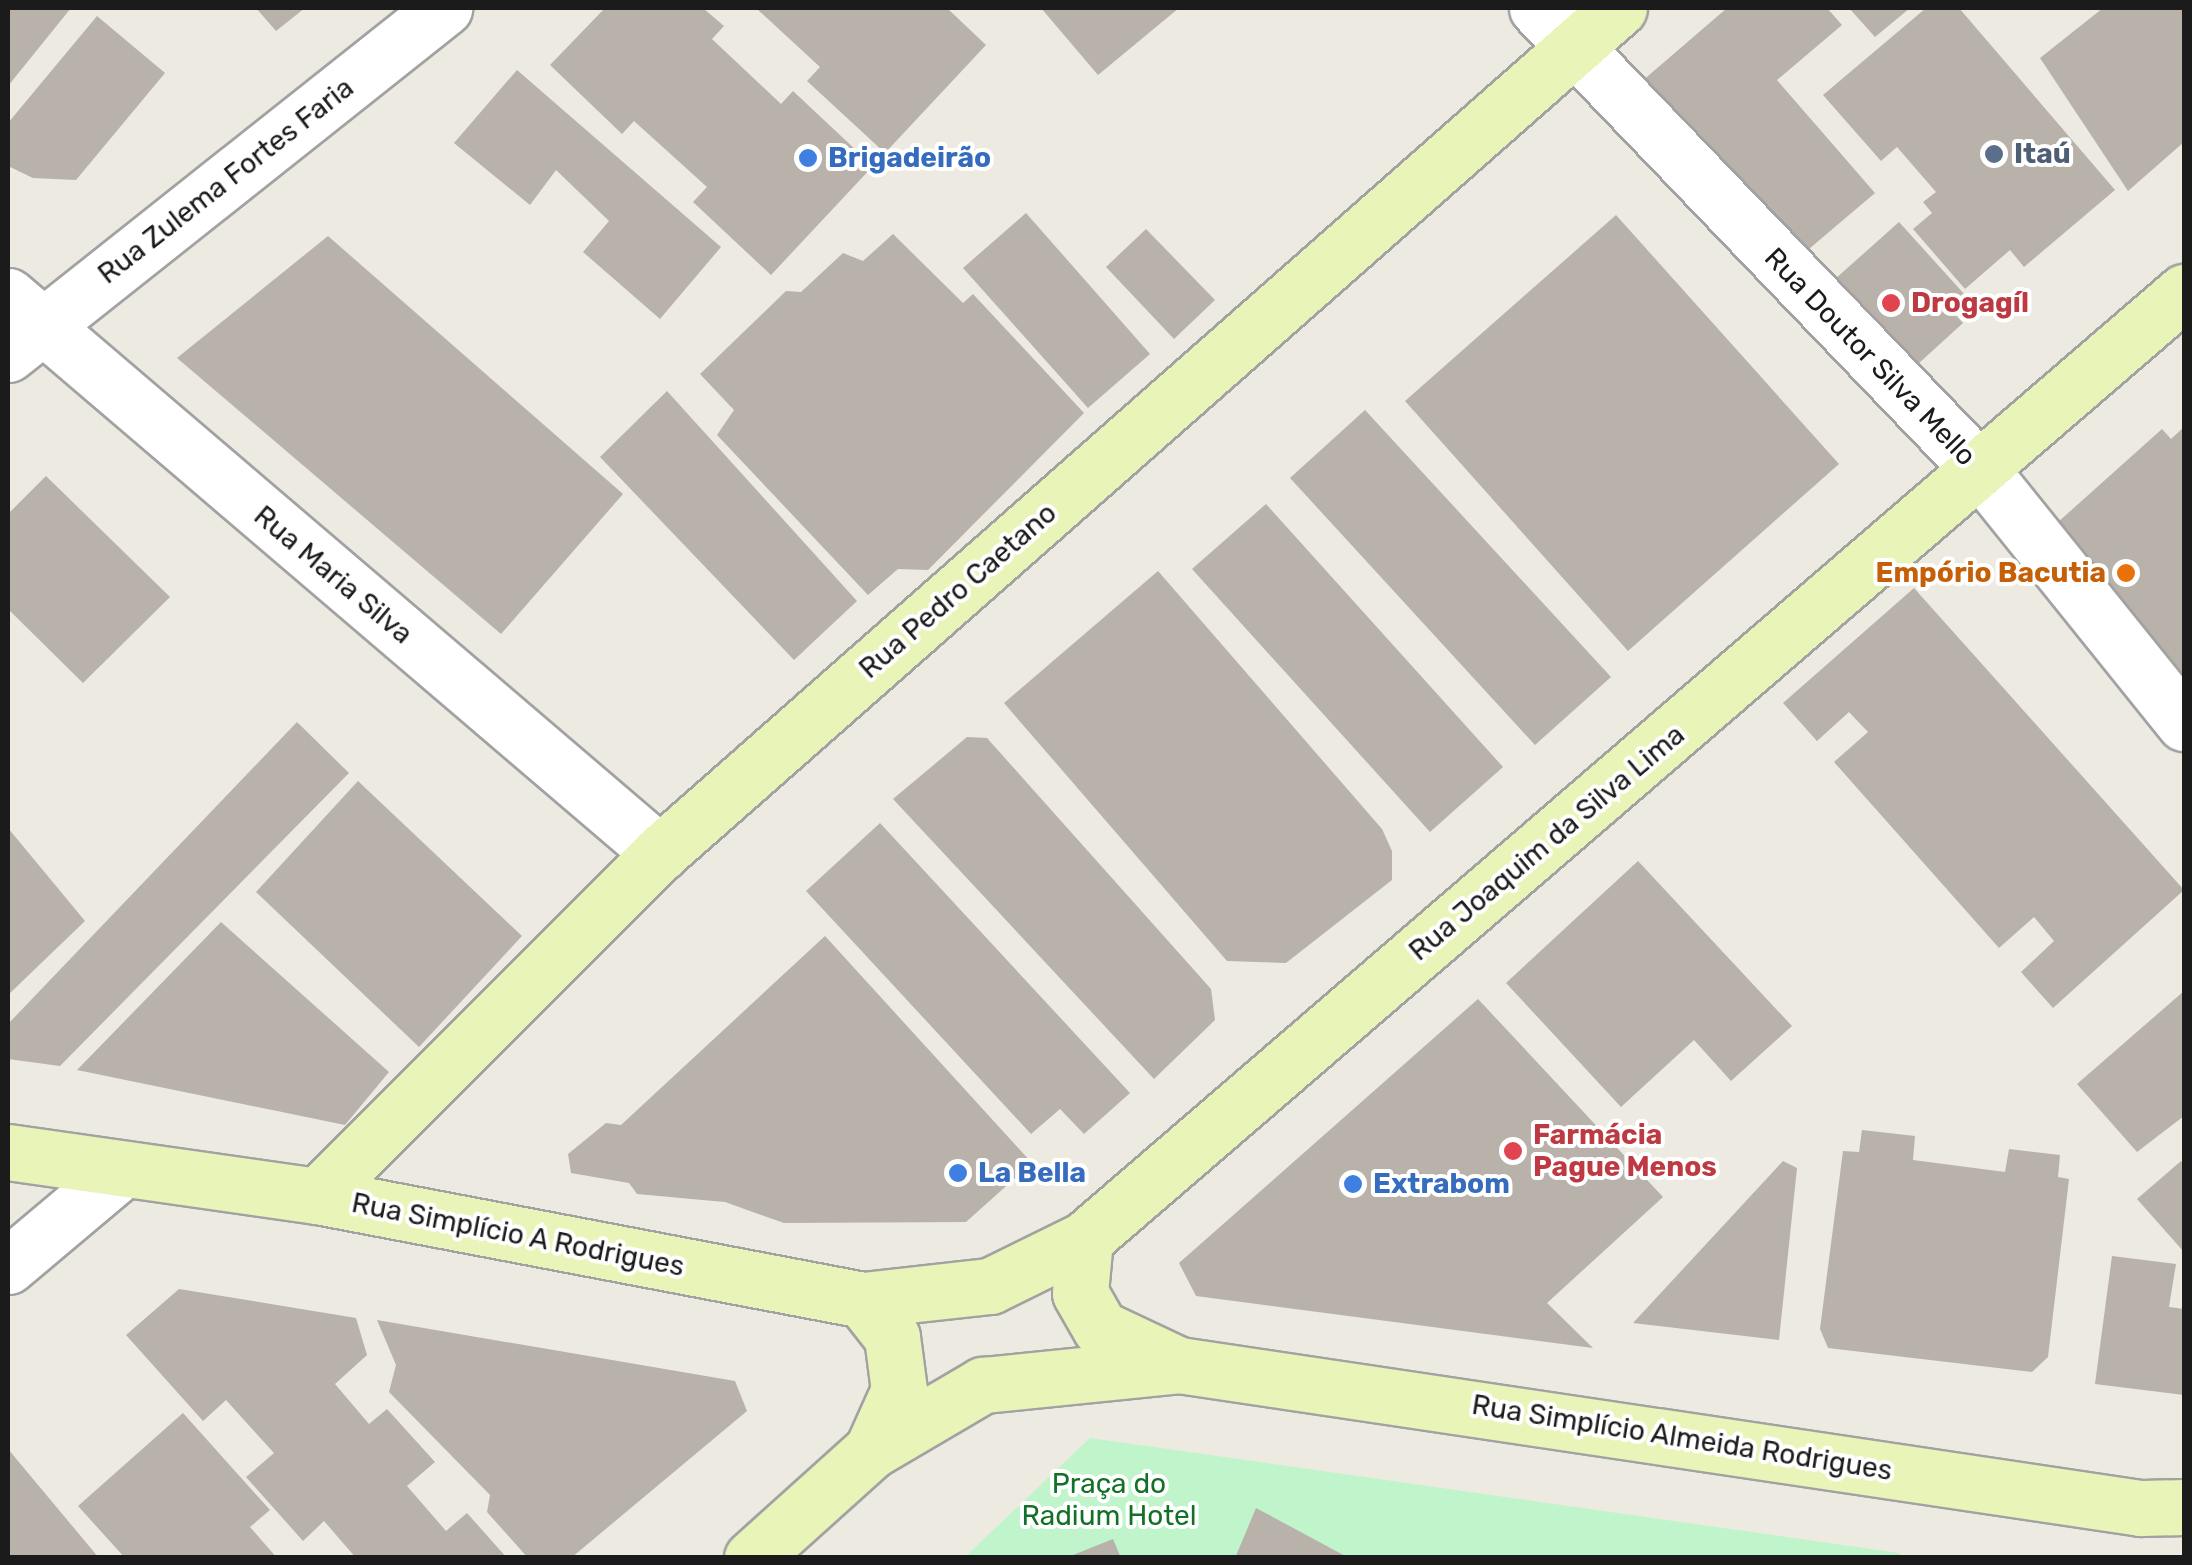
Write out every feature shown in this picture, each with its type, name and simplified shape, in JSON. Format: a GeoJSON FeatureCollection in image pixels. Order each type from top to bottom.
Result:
{"type":"FeatureCollection","features":[{"type":"Feature","properties":{"kind":"street","name":"Rua Zulema Fortes Faria"},"geometry":{"type":"LineString","coordinates":[[19,326],[444,8]]}},
{"type":"Feature","properties":{"kind":"street","name":"Rua Doutor Silva Mello"},"geometry":{"type":"LineString","coordinates":[[1537,8],[1983,473],[2184,724]]}},
{"type":"Feature","properties":{"kind":"street","name":"Rua Pedro Caetano"},"geometry":{"type":"LineString","coordinates":[[318,1196],[660,853],[1619,8]]}},
{"type":"Feature","properties":{"kind":"street","name":"Rua Joaquim da Silva Lima"},"geometry":{"type":"LineString","coordinates":[[863,1300],[990,1286],[1085,1239],[1983,473],[2184,292]]}},
{"type":"Feature","properties":{"kind":"street","name":"Rua Maria Silva"},"geometry":{"type":"LineString","coordinates":[[19,326],[660,853]]}},
{"type":"Feature","properties":{"kind":"street","name":"Rua Simplício A Rodrigues"},"geometry":{"type":"LineString","coordinates":[[8,1152],[318,1196],[863,1300]]}},
{"type":"Feature","properties":{"kind":"street"},"geometry":{"type":"LineString","coordinates":[[8,1266],[121,1171]]}},
{"type":"Feature","properties":{"kind":"street"},"geometry":{"type":"LineString","coordinates":[[1085,1239],[1080,1293],[1100,1328],[1179,1365]]}},
{"type":"Feature","properties":{"kind":"street"},"geometry":{"type":"LineString","coordinates":[[863,1300],[892,1337],[899,1390],[872,1450]]}},
{"type":"Feature","properties":{"kind":"street"},"geometry":{"type":"LineString","coordinates":[[752,1558],[872,1450],[984,1385],[1179,1365]]}},
{"type":"Feature","properties":{"kind":"street","name":"Rua Simplício Almeida Rodrigues"},"geometry":{"type":"LineString","coordinates":[[1179,1365],[2141,1508],[2184,1507]]}},
{"type":"Feature","properties":{"kind":"green space","name":"Praça do Radium Hotel"},"geometry":{"type":"Polygon","coordinates":[[[1090,1438],[1899,1553],[1901,1557],[964,1558],[1090,1438]]]}},
{"type":"Feature","properties":{"kind":"building"},"geometry":{"type":"Polygon","coordinates":[[[8,8],[71,8],[8,86],[8,8]]]}},
{"type":"Feature","properties":{"kind":"building"},"geometry":{"type":"Polygon","coordinates":[[[256,8],[305,8],[276,31],[256,8]]]}},
{"type":"Feature","properties":{"kind":"building"},"geometry":{"type":"Polygon","coordinates":[[[605,8],[703,8],[724,26],[712,39],[781,104],[793,91],[873,166],[771,275],[693,202],[707,187],[634,121],[622,134],[550,65],[605,8]]]}},
{"type":"Feature","properties":{"kind":"building"},"geometry":{"type":"Polygon","coordinates":[[[756,8],[947,8],[986,45],[885,153],[807,81],[820,67],[756,8]]]}},
{"type":"Feature","properties":{"kind":"building"},"geometry":{"type":"Polygon","coordinates":[[[1041,8],[1179,8],[1098,75],[1041,8]]]}},
{"type":"Feature","properties":{"kind":"building"},"geometry":{"type":"Polygon","coordinates":[[[1727,8],[1827,8],[1842,25],[1777,80],[1875,193],[1796,260],[1641,82],[1727,8]]]}},
{"type":"Feature","properties":{"kind":"building"},"geometry":{"type":"Polygon","coordinates":[[[1849,8],[1910,8],[1875,37],[1849,8]]]}},
{"type":"Feature","properties":{"kind":"building","name":"Itaú"},"geometry":{"type":"Polygon","coordinates":[[[1926,8],[1959,8],[2115,190],[2024,267],[2010,250],[1965,289],[1913,229],[1932,213],[1923,202],[1936,192],[1897,147],[1881,161],[1823,95],[1926,8]]]}},
{"type":"Feature","properties":{"kind":"building"},"geometry":{"type":"Polygon","coordinates":[[[2103,8],[2184,8],[2184,142],[2128,191],[2040,58],[2103,8]]]}},
{"type":"Feature","properties":{"kind":"building"},"geometry":{"type":"Polygon","coordinates":[[[97,16],[165,73],[76,180],[33,178],[8,166],[8,123],[97,16]]]}},
{"type":"Feature","properties":{"kind":"building"},"geometry":{"type":"Polygon","coordinates":[[[517,70],[721,247],[660,319],[583,252],[609,221],[556,170],[530,205],[454,143],[517,70]]]}},
{"type":"Feature","properties":{"kind":"building"},"geometry":{"type":"Polygon","coordinates":[[[1026,213],[1150,354],[1088,408],[963,268],[1026,213]]]}},
{"type":"Feature","properties":{"kind":"building"},"geometry":{"type":"Polygon","coordinates":[[[1616,215],[1839,464],[1628,651],[1405,401],[1616,215]]]}},
{"type":"Feature","properties":{"kind":"building","name":"Drogagíl"},"geometry":{"type":"Polygon","coordinates":[[[1899,222],[1966,296],[1951,310],[1963,323],[1907,374],[1816,296],[1899,222]]]}},
{"type":"Feature","properties":{"kind":"building"},"geometry":{"type":"Polygon","coordinates":[[[1146,229],[1215,300],[1174,339],[1106,267],[1146,229]]]}},
{"type":"Feature","properties":{"kind":"building"},"geometry":{"type":"Polygon","coordinates":[[[893,234],[963,303],[973,294],[1084,413],[928,570],[898,569],[868,595],[717,435],[734,410],[700,374],[786,291],[801,292],[843,253],[863,261],[893,234]]]}},
{"type":"Feature","properties":{"kind":"building"},"geometry":{"type":"Polygon","coordinates":[[[328,236],[623,494],[501,634],[177,358],[328,236]]]}},
{"type":"Feature","properties":{"kind":"building"},"geometry":{"type":"Polygon","coordinates":[[[667,391],[857,601],[794,660],[600,457],[667,391]]]}},
{"type":"Feature","properties":{"kind":"building"},"geometry":{"type":"Polygon","coordinates":[[[1365,410],[1611,677],[1535,745],[1290,478],[1365,410]]]}},
{"type":"Feature","properties":{"kind":"building","name":"Empório Bacutia"},"geometry":{"type":"Polygon","coordinates":[[[2184,427],[2184,705],[2038,540],[2162,429],[2171,439],[2184,427]]]}},
{"type":"Feature","properties":{"kind":"building"},"geometry":{"type":"Polygon","coordinates":[[[46,476],[170,597],[83,683],[8,609],[8,514],[46,476]]]}},
{"type":"Feature","properties":{"kind":"building"},"geometry":{"type":"Polygon","coordinates":[[[1266,504],[1503,767],[1430,832],[1192,569],[1266,504]]]}},
{"type":"Feature","properties":{"kind":"building"},"geometry":{"type":"Polygon","coordinates":[[[1158,571],[1382,829],[1392,851],[1392,880],[1286,963],[1227,961],[1004,703],[1158,571]]]}},
{"type":"Feature","properties":{"kind":"building"},"geometry":{"type":"Polygon","coordinates":[[[1914,588],[2184,890],[2053,1008],[2021,972],[2054,941],[2034,917],[1999,948],[1834,762],[1868,732],[1849,712],[1817,741],[1783,703],[1914,588]]]}},
{"type":"Feature","properties":{"kind":"building"},"geometry":{"type":"Polygon","coordinates":[[[297,722],[349,773],[60,1066],[8,1059],[8,1024],[297,722]]]}},
{"type":"Feature","properties":{"kind":"building"},"geometry":{"type":"Polygon","coordinates":[[[967,737],[987,738],[1211,989],[1215,1020],[1154,1079],[893,799],[967,737]]]}},
{"type":"Feature","properties":{"kind":"building"},"geometry":{"type":"Polygon","coordinates":[[[358,781],[522,936],[419,1047],[256,892],[358,781]]]}},
{"type":"Feature","properties":{"kind":"building"},"geometry":{"type":"Polygon","coordinates":[[[880,823],[1130,1093],[1084,1134],[1060,1109],[1031,1134],[806,891],[880,823]]]}},
{"type":"Feature","properties":{"kind":"building"},"geometry":{"type":"Polygon","coordinates":[[[8,828],[85,921],[8,995],[8,828]]]}},
{"type":"Feature","properties":{"kind":"building"},"geometry":{"type":"Polygon","coordinates":[[[1638,861],[1792,1026],[1731,1081],[1694,1040],[1621,1107],[1506,983],[1638,861]]]}},
{"type":"Feature","properties":{"kind":"building"},"geometry":{"type":"Polygon","coordinates":[[[221,922],[389,1072],[345,1125],[77,1070],[221,922]]]}},
{"type":"Feature","properties":{"kind":"building"},"geometry":{"type":"Polygon","coordinates":[[[825,936],[1032,1163],[966,1222],[784,1223],[725,1202],[637,1194],[629,1183],[571,1173],[568,1154],[606,1123],[621,1125],[825,936]]]}},
{"type":"Feature","properties":{"kind":"building"},"geometry":{"type":"Polygon","coordinates":[[[2184,991],[2184,1116],[2137,1152],[2077,1084],[2184,991]]]}},
{"type":"Feature","properties":{"kind":"building"},"geometry":{"type":"Polygon","coordinates":[[[1478,999],[1663,1197],[1547,1303],[1593,1348],[1196,1296],[1179,1263],[1478,999]]]}},
{"type":"Feature","properties":{"kind":"building"},"geometry":{"type":"Polygon","coordinates":[[[1862,1130],[1915,1136],[1913,1160],[2005,1172],[2009,1149],[2060,1155],[2058,1177],[2069,1179],[2048,1357],[2032,1372],[1828,1348],[1820,1329],[1843,1151],[1859,1152],[1862,1130]]]}},
{"type":"Feature","properties":{"kind":"building"},"geometry":{"type":"Polygon","coordinates":[[[1783,1161],[1797,1168],[1779,1340],[1633,1323],[1783,1161]]]}},
{"type":"Feature","properties":{"kind":"building"},"geometry":{"type":"Polygon","coordinates":[[[2181,1161],[2184,1165],[2184,1252],[2137,1199],[2181,1161]]]}},
{"type":"Feature","properties":{"kind":"building"},"geometry":{"type":"Polygon","coordinates":[[[2112,1256],[2176,1264],[2169,1307],[2184,1309],[2184,1395],[2095,1384],[2112,1256]]]}},
{"type":"Feature","properties":{"kind":"building"},"geometry":{"type":"Polygon","coordinates":[[[179,1289],[356,1318],[367,1355],[335,1384],[369,1424],[387,1409],[435,1462],[407,1486],[446,1531],[467,1513],[507,1558],[356,1558],[324,1521],[303,1541],[246,1477],[274,1453],[226,1400],[203,1421],[126,1335],[179,1289]]]}},
{"type":"Feature","properties":{"kind":"building"},"geometry":{"type":"Polygon","coordinates":[[[377,1320],[735,1381],[747,1411],[571,1558],[528,1558],[487,1512],[490,1495],[389,1392],[396,1365],[377,1320]]]}},
{"type":"Feature","properties":{"kind":"building"},"geometry":{"type":"Polygon","coordinates":[[[183,1413],[270,1510],[250,1527],[277,1558],[125,1558],[78,1506],[183,1413]]]}},
{"type":"Feature","properties":{"kind":"building"},"geometry":{"type":"Polygon","coordinates":[[[8,1449],[99,1558],[8,1558],[8,1449]]]}},
{"type":"Feature","properties":{"kind":"building"},"geometry":{"type":"Polygon","coordinates":[[[1256,1508],[1349,1558],[1235,1558],[1256,1508]]]}},
{"type":"Feature","properties":{"kind":"building"},"geometry":{"type":"Polygon","coordinates":[[[1113,1539],[1121,1558],[1068,1558],[1068,1557],[1113,1539]]]}},
{"type":"Feature","properties":{"kind":"place","name":"Itaú"},"geometry":{"type":"Point","coordinates":[1994,154]}},
{"type":"Feature","properties":{"kind":"place","name":"Brigadeirão"},"geometry":{"type":"Point","coordinates":[808,158]}},
{"type":"Feature","properties":{"kind":"place","name":"Drogagíl"},"geometry":{"type":"Point","coordinates":[1891,303]}},
{"type":"Feature","properties":{"kind":"place","name":"Empório Bacutia"},"geometry":{"type":"Point","coordinates":[2126,573]}},
{"type":"Feature","properties":{"kind":"place","name":"Farmácia Pague Menos"},"geometry":{"type":"Point","coordinates":[1513,1151]}},
{"type":"Feature","properties":{"kind":"place","name":"La Bella"},"geometry":{"type":"Point","coordinates":[958,1173]}},
{"type":"Feature","properties":{"kind":"place","name":"Extrabom"},"geometry":{"type":"Point","coordinates":[1353,1184]}}]}
